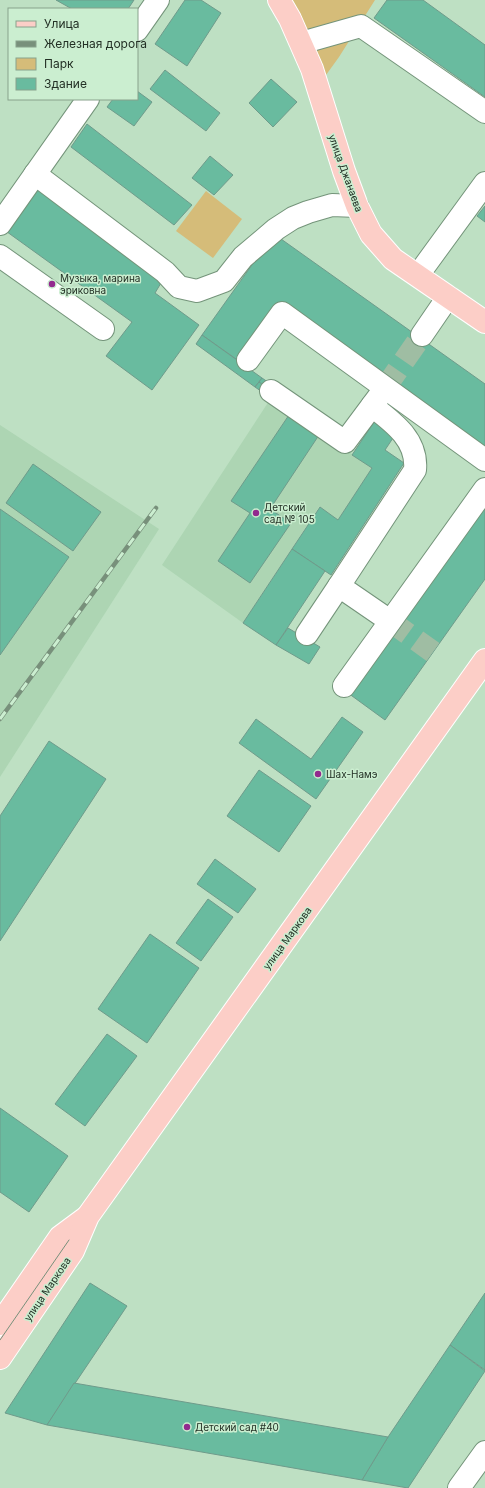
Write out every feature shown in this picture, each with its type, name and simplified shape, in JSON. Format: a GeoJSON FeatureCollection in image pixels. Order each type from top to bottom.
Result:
{"type":"FeatureCollection","features":[{"type":"Feature","properties":{"kind":"main road","name":"улица Джанаева"},"geometry":{"type":"LineString","coordinates":[[279,0],[290,18],[312,69],[344,171],[357,206],[371,234],[393,259],[485,322]]}},
{"type":"Feature","properties":{"kind":"main road","name":"улица Маркова"},"geometry":{"type":"LineString","coordinates":[[0,1358],[73,1251],[88,1216],[485,660]]}},
{"type":"Feature","properties":{"kind":"main road","name":"улица Маркова"},"geometry":{"type":"LineString","coordinates":[[0,1324],[60,1237],[88,1216]]}},
{"type":"Feature","properties":{"kind":"street"},"geometry":{"type":"LineString","coordinates":[[138,29],[158,0]]}},
{"type":"Feature","properties":{"kind":"street"},"geometry":{"type":"LineString","coordinates":[[301,43],[361,26],[485,112]]}},
{"type":"Feature","properties":{"kind":"street"},"geometry":{"type":"LineString","coordinates":[[0,224],[87,100]]}},
{"type":"Feature","properties":{"kind":"street"},"geometry":{"type":"LineString","coordinates":[[35,174],[165,272],[179,287],[197,291],[224,281],[244,258],[276,229],[293,218],[332,205],[357,206]]}},
{"type":"Feature","properties":{"kind":"street"},"geometry":{"type":"LineString","coordinates":[[418,275],[485,183]]}},
{"type":"Feature","properties":{"kind":"street"},"geometry":{"type":"LineString","coordinates":[[0,256],[103,329]]}},
{"type":"Feature","properties":{"kind":"street"},"geometry":{"type":"LineString","coordinates":[[422,335],[448,297]]}},
{"type":"Feature","properties":{"kind":"street"},"geometry":{"type":"LineString","coordinates":[[248,360],[282,313],[485,460]]}},
{"type":"Feature","properties":{"kind":"street"},"geometry":{"type":"LineString","coordinates":[[271,391],[337,440],[345,442],[385,388]]}},
{"type":"Feature","properties":{"kind":"street"},"geometry":{"type":"LineString","coordinates":[[307,634],[415,470],[416,461],[404,434],[394,423],[372,406]]}},
{"type":"Feature","properties":{"kind":"street"},"geometry":{"type":"LineString","coordinates":[[344,686],[485,489]]}},
{"type":"Feature","properties":{"kind":"street"},"geometry":{"type":"LineString","coordinates":[[339,586],[390,621]]}},
{"type":"Feature","properties":{"kind":"street"},"geometry":{"type":"LineString","coordinates":[[459,1488],[485,1452]]}},
{"type":"Feature","properties":{"kind":"shaded area","name":"Детский сад № 105"},"geometry":{"type":"Polygon","coordinates":[[[271,398],[372,468],[338,520],[319,507],[243,623],[162,565],[271,398]]]}},
{"type":"Feature","properties":{"kind":"shaded area"},"geometry":{"type":"Polygon","coordinates":[[[0,425],[159,529],[0,777],[0,425]]]}},
{"type":"Feature","properties":{"kind":"green space"},"geometry":{"type":"Polygon","coordinates":[[[286,0],[375,0],[326,75],[293,9],[286,0]]]}},
{"type":"Feature","properties":{"kind":"green space"},"geometry":{"type":"Polygon","coordinates":[[[206,191],[242,219],[213,258],[176,231],[206,191]]]}},
{"type":"Feature","properties":{"kind":"building"},"geometry":{"type":"Polygon","coordinates":[[[56,0],[134,0],[129,8],[70,8],[56,0]]]}},
{"type":"Feature","properties":{"kind":"building"},"geometry":{"type":"Polygon","coordinates":[[[185,0],[201,0],[221,13],[187,66],[155,44],[185,0]]]}},
{"type":"Feature","properties":{"kind":"building"},"geometry":{"type":"Polygon","coordinates":[[[387,0],[423,0],[485,45],[485,97],[374,18],[387,0]]]}},
{"type":"Feature","properties":{"kind":"building"},"geometry":{"type":"Polygon","coordinates":[[[165,70],[220,113],[206,131],[150,89],[165,70]]]}},
{"type":"Feature","properties":{"kind":"building"},"geometry":{"type":"Polygon","coordinates":[[[271,79],[297,102],[273,127],[249,103],[271,79]]]}},
{"type":"Feature","properties":{"kind":"building"},"geometry":{"type":"Polygon","coordinates":[[[138,92],[152,102],[134,126],[107,107],[112,100],[138,100],[138,92]]]}},
{"type":"Feature","properties":{"kind":"building"},"geometry":{"type":"Polygon","coordinates":[[[87,124],[192,205],[174,225],[71,147],[87,124]]]}},
{"type":"Feature","properties":{"kind":"building"},"geometry":{"type":"Polygon","coordinates":[[[210,156],[233,175],[214,195],[192,178],[210,156]]]}},
{"type":"Feature","properties":{"kind":"building"},"geometry":{"type":"Polygon","coordinates":[[[34,184],[164,278],[155,293],[199,325],[152,390],[106,356],[132,322],[3,229],[34,184]]]}},
{"type":"Feature","properties":{"kind":"building"},"geometry":{"type":"Polygon","coordinates":[[[485,206],[485,222],[477,216],[485,206]]]}},
{"type":"Feature","properties":{"kind":"building"},"geometry":{"type":"Polygon","coordinates":[[[274,234],[485,384],[485,451],[280,304],[239,361],[202,335],[274,234]]]}},
{"type":"Feature","properties":{"kind":"building"},"geometry":{"type":"Polygon","coordinates":[[[202,335],[262,378],[255,387],[196,344],[202,335]]]}},
{"type":"Feature","properties":{"kind":"building"},"geometry":{"type":"Polygon","coordinates":[[[262,378],[275,387],[271,391],[259,382],[262,378]]]}},
{"type":"Feature","properties":{"kind":"building"},"geometry":{"type":"Polygon","coordinates":[[[259,382],[271,391],[268,396],[255,387],[259,382]]]}},
{"type":"Feature","properties":{"kind":"building"},"geometry":{"type":"Polygon","coordinates":[[[291,412],[321,432],[270,509],[291,523],[250,583],[218,561],[250,513],[231,501],[291,412]]]}},
{"type":"Feature","properties":{"kind":"building"},"geometry":{"type":"Polygon","coordinates":[[[374,422],[395,435],[385,450],[404,463],[331,575],[292,549],[320,507],[338,520],[372,468],[352,455],[374,422]]]}},
{"type":"Feature","properties":{"kind":"building"},"geometry":{"type":"Polygon","coordinates":[[[33,464],[101,512],[73,551],[6,503],[33,464]]]}},
{"type":"Feature","properties":{"kind":"building"},"geometry":{"type":"Polygon","coordinates":[[[485,501],[485,579],[385,720],[348,693],[485,501]]]}},
{"type":"Feature","properties":{"kind":"building"},"geometry":{"type":"Polygon","coordinates":[[[0,509],[69,557],[0,655],[0,509]]]}},
{"type":"Feature","properties":{"kind":"building"},"geometry":{"type":"Polygon","coordinates":[[[292,549],[325,571],[276,645],[243,623],[292,549]]]}},
{"type":"Feature","properties":{"kind":"building"},"geometry":{"type":"Polygon","coordinates":[[[288,628],[320,647],[309,664],[276,645],[288,628]]]}},
{"type":"Feature","properties":{"kind":"building"},"geometry":{"type":"Polygon","coordinates":[[[342,717],[363,732],[316,799],[239,743],[256,719],[311,759],[342,717]]]}},
{"type":"Feature","properties":{"kind":"building"},"geometry":{"type":"Polygon","coordinates":[[[49,741],[106,779],[0,941],[0,816],[49,741]]]}},
{"type":"Feature","properties":{"kind":"building"},"geometry":{"type":"Polygon","coordinates":[[[259,770],[311,806],[279,852],[227,816],[259,770]]]}},
{"type":"Feature","properties":{"kind":"building"},"geometry":{"type":"Polygon","coordinates":[[[215,859],[256,889],[238,913],[197,884],[215,859]]]}},
{"type":"Feature","properties":{"kind":"building"},"geometry":{"type":"Polygon","coordinates":[[[208,899],[233,917],[201,961],[176,943],[208,899]]]}},
{"type":"Feature","properties":{"kind":"building"},"geometry":{"type":"Polygon","coordinates":[[[150,934],[199,968],[147,1043],[98,1009],[150,934]]]}},
{"type":"Feature","properties":{"kind":"building"},"geometry":{"type":"Polygon","coordinates":[[[107,1034],[137,1056],[85,1126],[55,1104],[107,1034]]]}},
{"type":"Feature","properties":{"kind":"building"},"geometry":{"type":"Polygon","coordinates":[[[0,1108],[68,1156],[29,1212],[0,1192],[0,1108]]]}},
{"type":"Feature","properties":{"kind":"building"},"geometry":{"type":"Polygon","coordinates":[[[90,1283],[127,1306],[47,1425],[5,1413],[90,1283]]]}},
{"type":"Feature","properties":{"kind":"building"},"geometry":{"type":"Polygon","coordinates":[[[485,1293],[485,1370],[450,1345],[485,1293]]]}},
{"type":"Feature","properties":{"kind":"building"},"geometry":{"type":"Polygon","coordinates":[[[450,1345],[485,1371],[408,1488],[362,1480],[388,1437],[450,1345]]]}},
{"type":"Feature","properties":{"kind":"building"},"geometry":{"type":"Polygon","coordinates":[[[74,1383],[388,1437],[362,1480],[47,1425],[74,1383]]]}},
{"type":"Feature","properties":{"kind":"tunnel"},"geometry":{"type":"LineString","coordinates":[[385,388],[422,335]]}},
{"type":"Feature","properties":{"kind":"tunnel"},"geometry":{"type":"LineString","coordinates":[[390,621],[433,652]]}},
{"type":"Feature","properties":{"kind":"tram line"},"geometry":{"type":"LineString","coordinates":[[0,1340],[69,1240]]}},
{"type":"Feature","properties":{"kind":"railway"},"geometry":{"type":"LineString","coordinates":[[0,719],[156,508]]}},
{"type":"Feature","properties":{"kind":"place","name":"Музыка, марина эриковна"},"geometry":{"type":"Point","coordinates":[52,284]}},
{"type":"Feature","properties":{"kind":"place","name":"Детский сад № 105"},"geometry":{"type":"Point","coordinates":[256,513]}},
{"type":"Feature","properties":{"kind":"place","name":"Шах-Намэ"},"geometry":{"type":"Point","coordinates":[318,774]}},
{"type":"Feature","properties":{"kind":"place","name":"Детский сад #40"},"geometry":{"type":"Point","coordinates":[187,1427]}}]}
